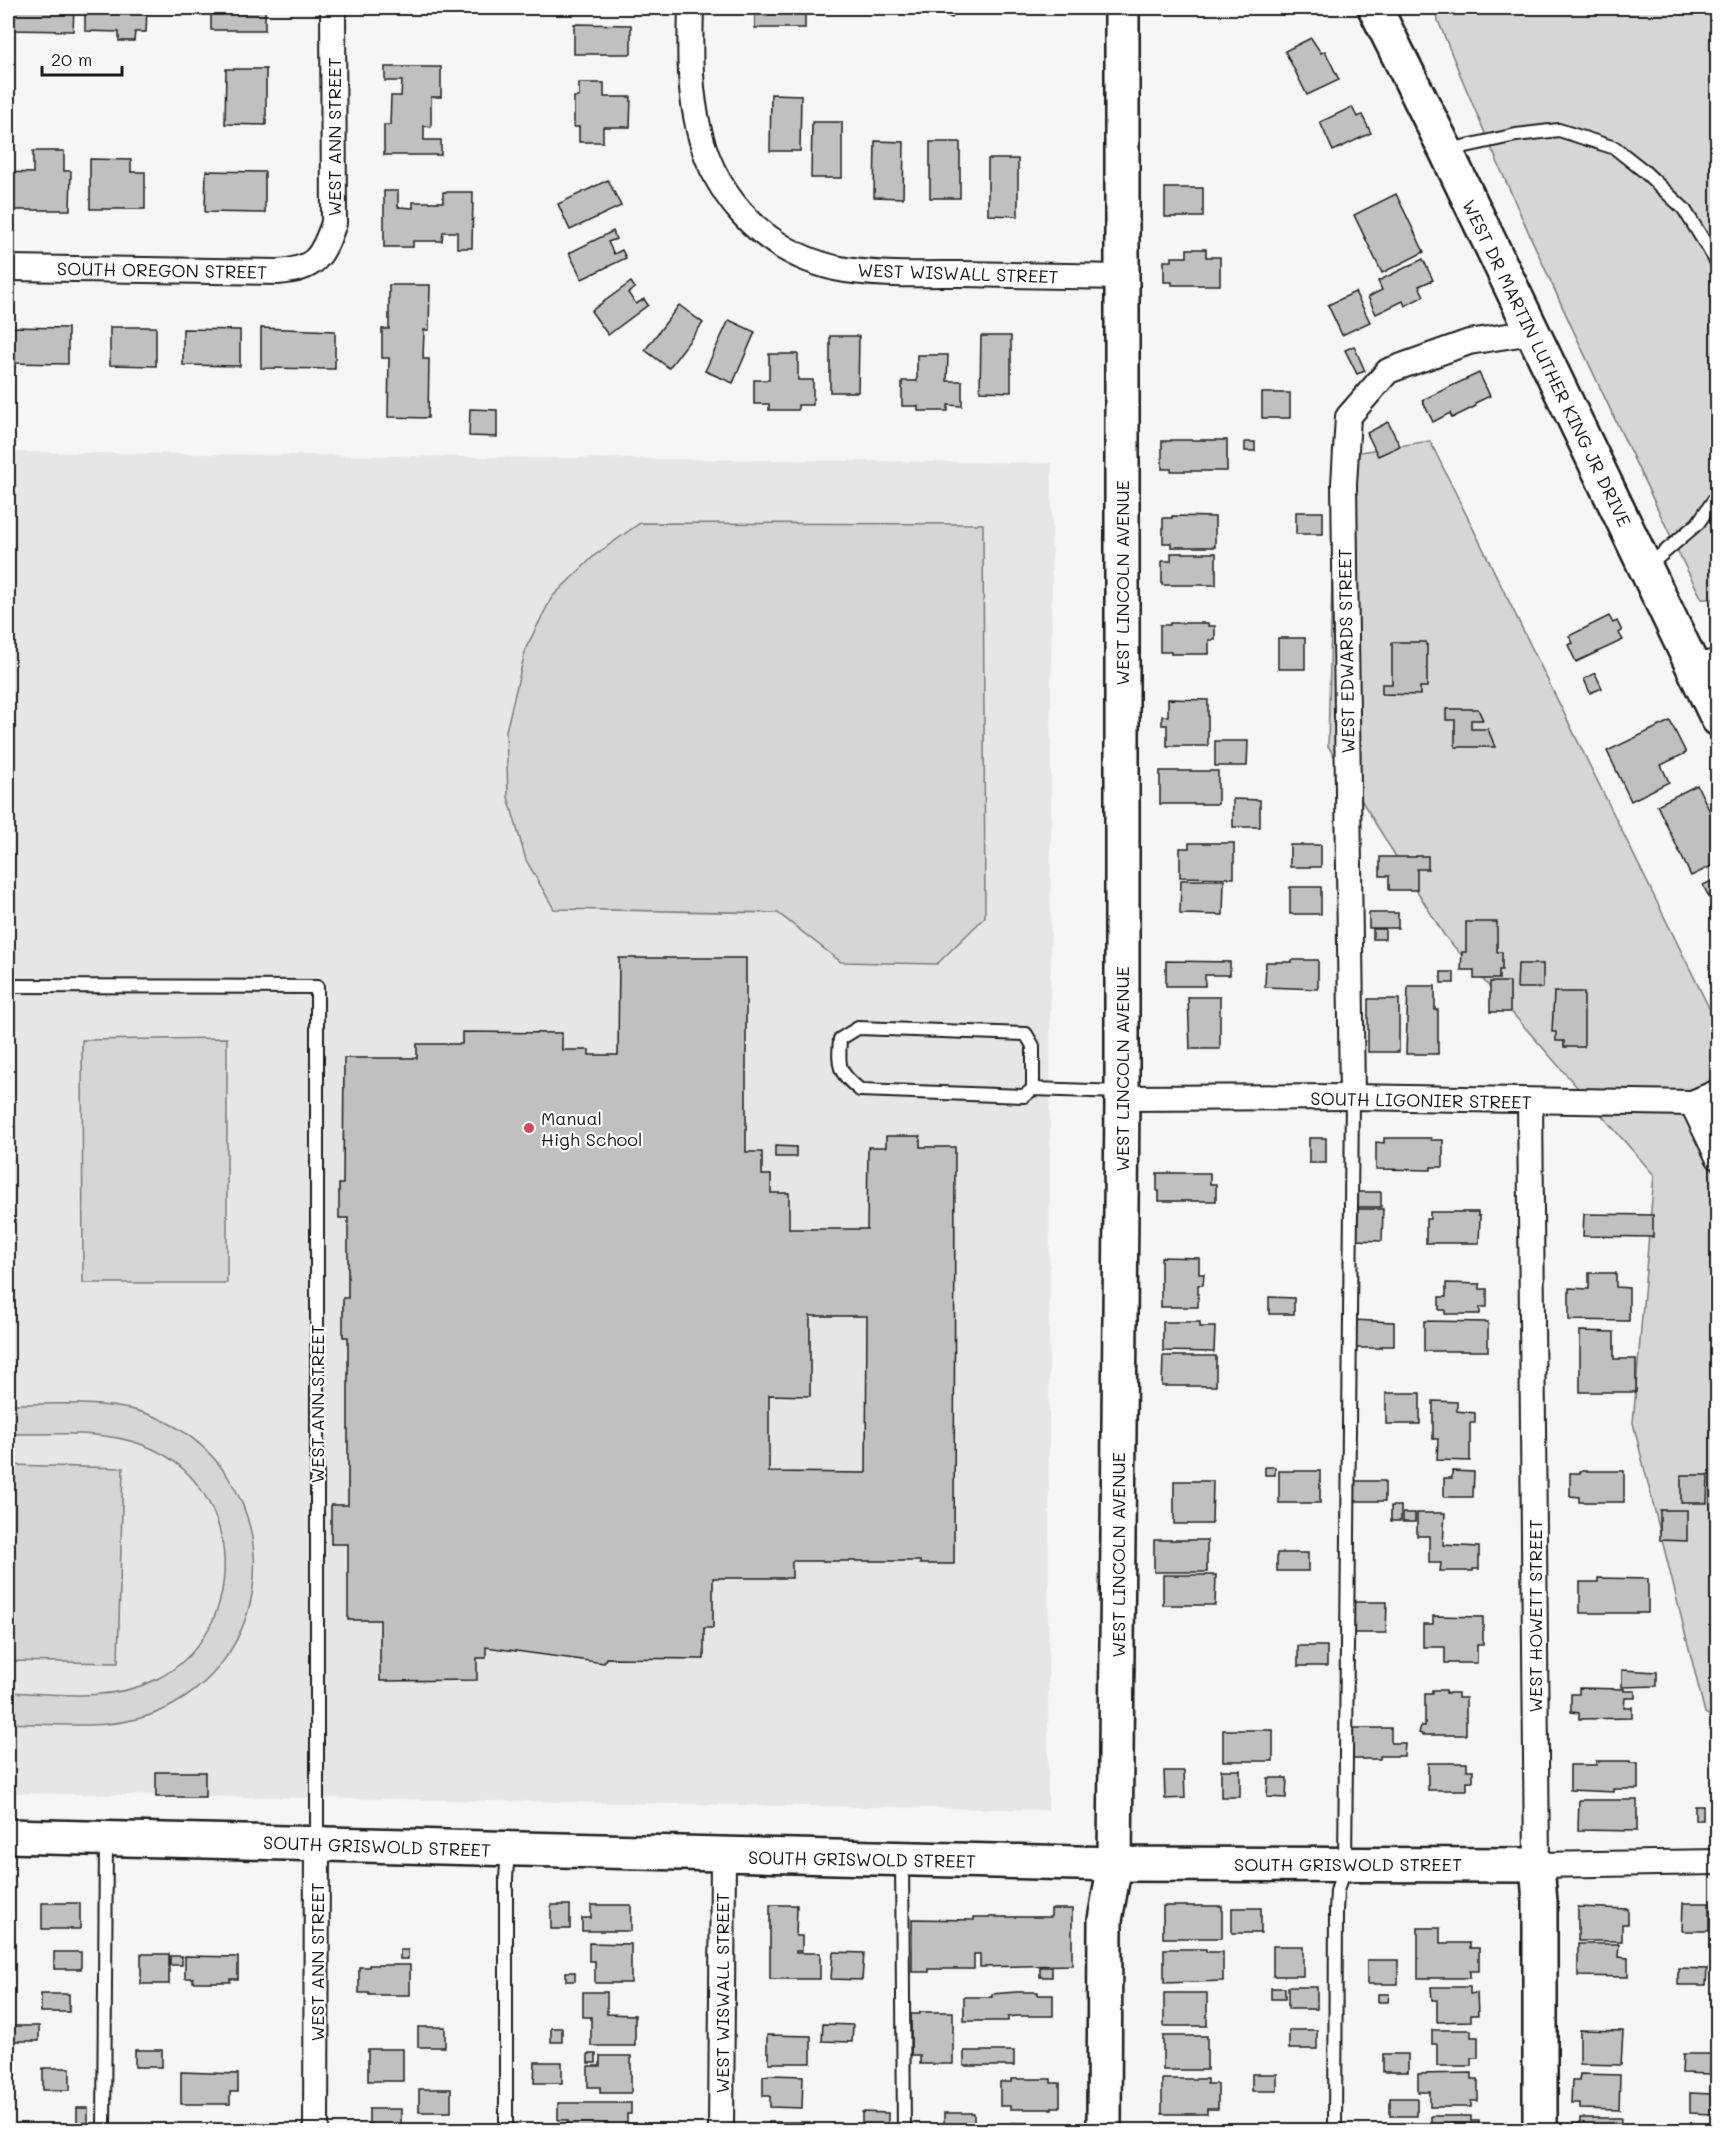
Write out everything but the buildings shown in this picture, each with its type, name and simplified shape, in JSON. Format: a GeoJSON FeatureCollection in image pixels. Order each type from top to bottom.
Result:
{"type":"FeatureCollection","features":[{"type":"Feature","properties":{"kind":"main road","name":"WEST LINCOLN AVENUE"},"geometry":{"type":"LineString","coordinates":[[1104,2130],[1105,1920],[1115,1864],[1122,1095],[1122,8]]}},
{"type":"Feature","properties":{"kind":"main road","name":"WEST DR MARTIN LUTHER KING JR DRIVE"},"geometry":{"type":"LineString","coordinates":[[1375,8],[1646,568],[1705,664],[1718,719]]}},
{"type":"Feature","properties":{"kind":"main road","name":"SOUTH GRISWOLD STREET"},"geometry":{"type":"LineString","coordinates":[[8,1836],[723,1856],[1115,1864],[1537,1864]]}},
{"type":"Feature","properties":{"kind":"main road","name":"WEST HOWETT STREET"},"geometry":{"type":"LineString","coordinates":[[1537,1864],[1540,2130]]}},
{"type":"Feature","properties":{"kind":"street","name":"WEST ANN STREET"},"geometry":{"type":"LineString","coordinates":[[315,262],[327,243],[334,224],[333,8]]}},
{"type":"Feature","properties":{"kind":"street","name":"WEST WISWALL STREET"},"geometry":{"type":"LineString","coordinates":[[691,8],[692,89],[697,123],[706,152],[730,201],[746,220],[777,243],[814,261],[844,269],[906,274],[1122,277]]}},
{"type":"Feature","properties":{"kind":"street","name":"SOUTH OREGON STREET"},"geometry":{"type":"LineString","coordinates":[[8,268],[279,272],[299,270],[315,262]]}},
{"type":"Feature","properties":{"kind":"street","name":"WEST EDWARDS STREET"},"geometry":{"type":"LineString","coordinates":[[1352,1097],[1344,484],[1348,417],[1388,370],[1469,342],[1532,332]]}},
{"type":"Feature","properties":{"kind":"street","name":"SOUTH LIGONIER STREET"},"geometry":{"type":"LineString","coordinates":[[1122,1095],[1692,1103],[1718,1092]]}},
{"type":"Feature","properties":{"kind":"street","name":"WEST HOWETT STREET"},"geometry":{"type":"LineString","coordinates":[[1530,1101],[1537,1864]]}},
{"type":"Feature","properties":{"kind":"street"},"geometry":{"type":"LineString","coordinates":[[1692,1103],[1718,1157]]}},
{"type":"Feature","properties":{"kind":"street","name":"WEST ANN STREET"},"geometry":{"type":"LineString","coordinates":[[316,2130],[317,1844]]}},
{"type":"Feature","properties":{"kind":"street","name":"WEST WISWALL STREET"},"geometry":{"type":"LineString","coordinates":[[721,2130],[723,1856]]}},
{"type":"Feature","properties":{"kind":"street","name":"SOUTH GRISWOLD STREET"},"geometry":{"type":"LineString","coordinates":[[1537,1864],[1718,1862]]}},
{"type":"Feature","properties":{"kind":"lane"},"geometry":{"type":"LineString","coordinates":[[1446,151],[1516,135],[1559,130],[1615,148],[1644,171],[1684,209],[1718,264]]}},
{"type":"Feature","properties":{"kind":"lane"},"geometry":{"type":"LineString","coordinates":[[1646,568],[1698,523],[1718,494]]}},
{"type":"Feature","properties":{"kind":"lane","name":"WEST ANN STREET"},"geometry":{"type":"LineString","coordinates":[[8,986],[317,987],[317,1844]]}},
{"type":"Feature","properties":{"kind":"lane"},"geometry":{"type":"LineString","coordinates":[[1033,1089],[1033,1046],[1026,1034],[858,1028],[840,1039],[838,1061],[844,1077],[860,1090],[1024,1096],[1033,1089],[1122,1095]]}},
{"type":"Feature","properties":{"kind":"lane"},"geometry":{"type":"LineString","coordinates":[[1335,2130],[1336,1911],[1337,1891],[1345,1864],[1352,1097]]}},
{"type":"Feature","properties":{"kind":"lane"},"geometry":{"type":"LineString","coordinates":[[105,2130],[106,1839]]}},
{"type":"Feature","properties":{"kind":"lane"},"geometry":{"type":"LineString","coordinates":[[506,2130],[508,1850]]}},
{"type":"Feature","properties":{"kind":"lane"},"geometry":{"type":"LineString","coordinates":[[902,1860],[904,2130]]}},
{"type":"Feature","properties":{"kind":"shaded area"},"geometry":{"type":"Polygon","coordinates":[[[1433,8],[1717,8],[1717,599],[1702,599],[1686,568],[1523,220],[1433,8]]]}},
{"type":"Feature","properties":{"kind":"shaded area"},"geometry":{"type":"Polygon","coordinates":[[[1430,441],[1717,1024],[1717,1720],[1705,1713],[1633,1423],[1654,1175],[1444,935],[1328,746],[1335,456],[1430,441]]]}},
{"type":"Feature","properties":{"kind":"shaded area","name":"Manual High School"},"geometry":{"type":"Polygon","coordinates":[[[8,452],[1052,463],[1048,1810],[8,1793],[8,452]]]}},
{"type":"Feature","properties":{"kind":"shaded area"},"geometry":{"type":"Polygon","coordinates":[[[640,523],[983,524],[985,917],[937,964],[841,962],[778,913],[554,909],[526,860],[508,797],[506,731],[526,648],[552,597],[595,555],[640,523]]]}},
{"type":"Feature","properties":{"kind":"shaded area"},"geometry":{"type":"Polygon","coordinates":[[[227,1038],[227,1283],[83,1283],[82,1040],[227,1038]]]}},
{"type":"Feature","properties":{"kind":"shaded area"},"geometry":{"type":"Polygon","coordinates":[[[8,1404],[102,1405],[139,1411],[156,1417],[197,1442],[227,1475],[246,1514],[254,1556],[251,1599],[237,1640],[211,1676],[173,1705],[134,1720],[113,1723],[71,1725],[8,1723],[8,1692],[83,1695],[120,1691],[155,1680],[187,1658],[209,1628],[221,1594],[224,1558],[217,1523],[202,1491],[177,1464],[143,1445],[127,1440],[76,1434],[8,1434],[8,1404]]]}},
{"type":"Feature","properties":{"kind":"shaded area"},"geometry":{"type":"Polygon","coordinates":[[[8,1465],[123,1468],[118,1663],[8,1661],[8,1465]]]}},
{"type":"Feature","properties":{"kind":"place","name":"Manual High School"},"geometry":{"type":"Point","coordinates":[529,1128]}}]}
